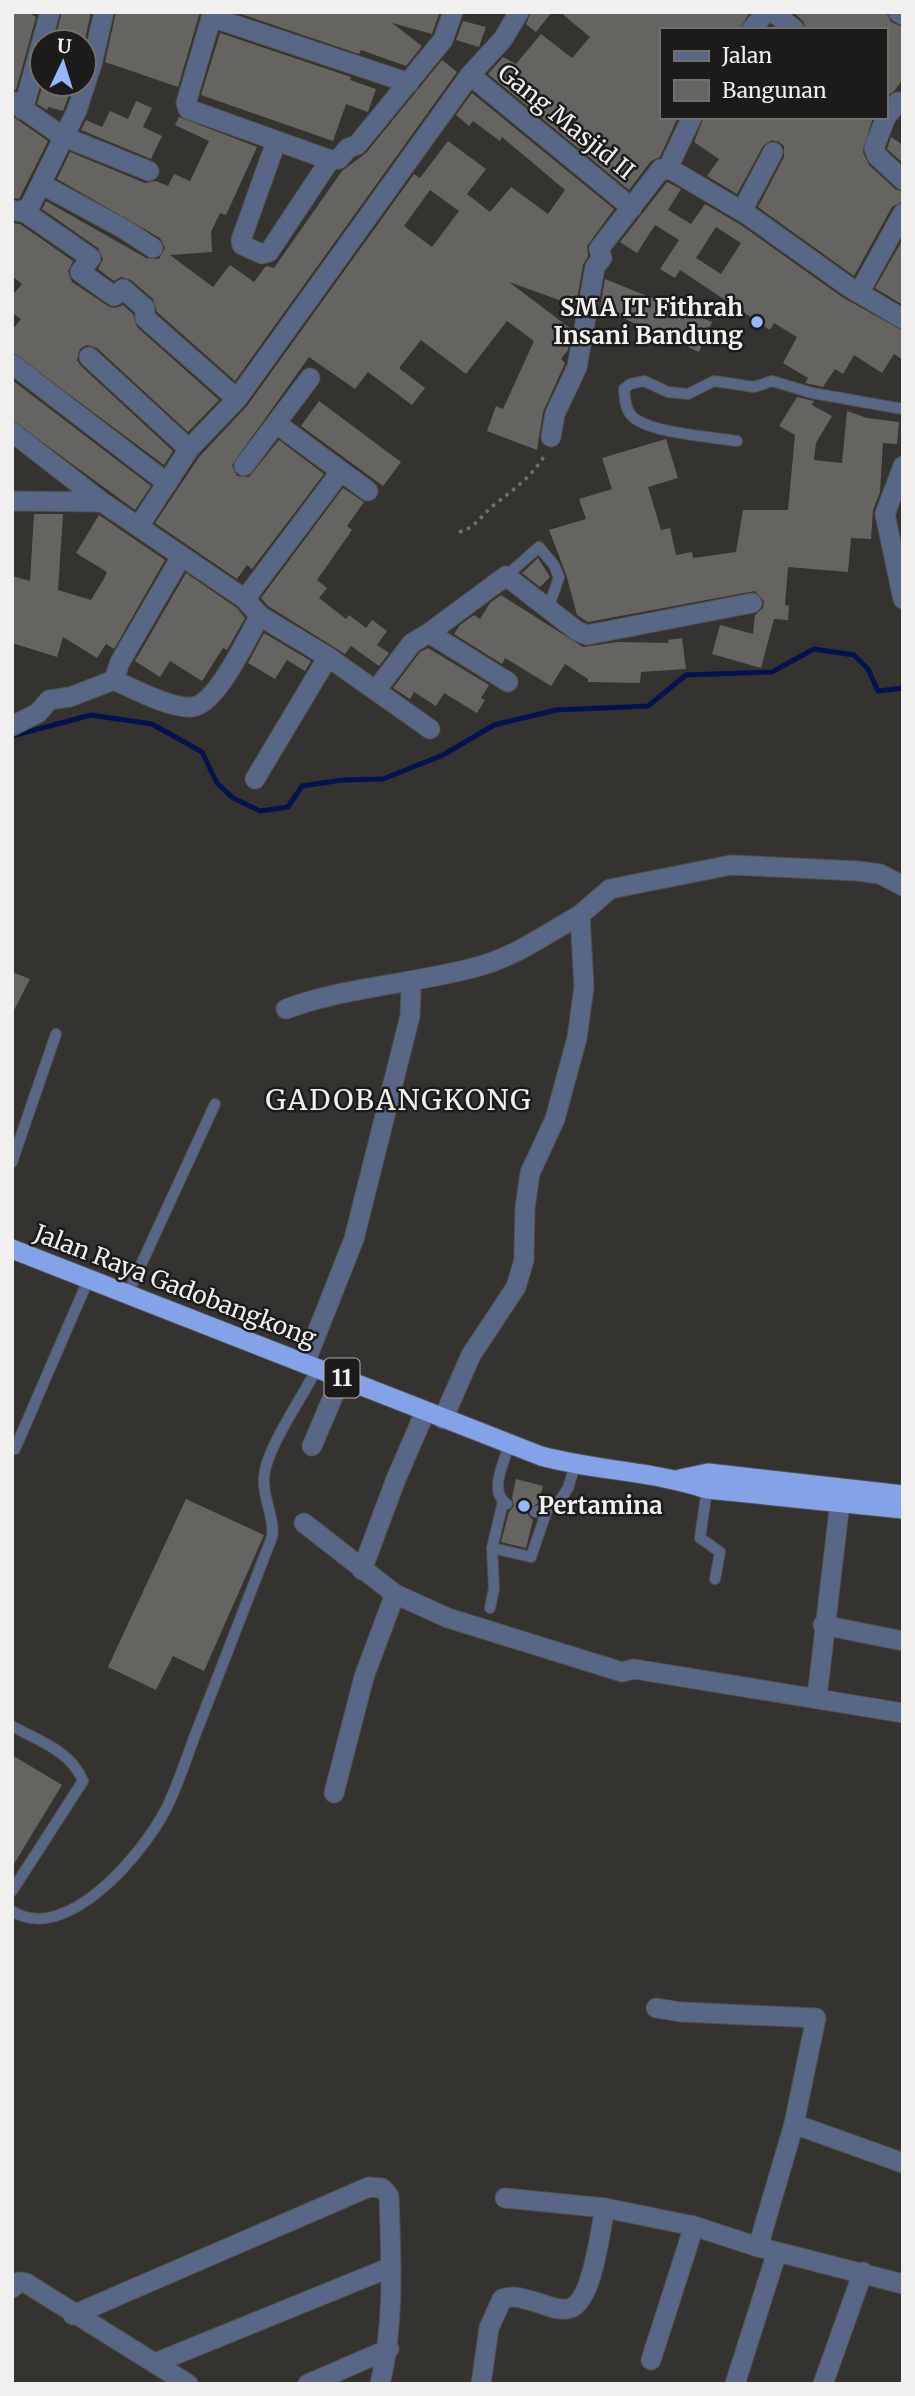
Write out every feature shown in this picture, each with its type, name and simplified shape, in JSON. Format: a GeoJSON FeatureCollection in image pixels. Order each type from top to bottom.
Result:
{"type":"FeatureCollection","features":[{"type":"Feature","properties":{"kind":"highway","name":"Jalan Raya Gadobangkong"},"geometry":{"type":"LineString","coordinates":[[12,1249],[509,1445],[575,1465],[679,1480],[707,1489],[903,1509]]}},
{"type":"Feature","properties":{"kind":"highway","name":"Jalan Raya Gadobangkong"},"geometry":{"type":"LineString","coordinates":[[679,1480],[708,1474],[903,1494]]}},
{"type":"Feature","properties":{"kind":"street"},"geometry":{"type":"LineString","coordinates":[[50,12],[18,105],[62,136],[149,171]]}},
{"type":"Feature","properties":{"kind":"street"},"geometry":{"type":"LineString","coordinates":[[18,211],[30,206],[86,87],[104,12]]}},
{"type":"Feature","properties":{"kind":"street"},"geometry":{"type":"LineString","coordinates":[[409,83],[212,15],[186,103],[188,109],[276,142],[330,160],[339,159],[348,148],[357,145],[409,83],[443,40],[453,12]]}},
{"type":"Feature","properties":{"kind":"street"},"geometry":{"type":"LineString","coordinates":[[753,28],[766,12]]}},
{"type":"Feature","properties":{"kind":"street"},"geometry":{"type":"LineString","coordinates":[[139,526],[189,449],[237,399],[470,75],[503,39],[513,14]]}},
{"type":"Feature","properties":{"kind":"street","name":"Gang Masjid II"},"geometry":{"type":"LineString","coordinates":[[470,75],[632,208]]}},
{"type":"Feature","properties":{"kind":"street"},"geometry":{"type":"LineString","coordinates":[[887,115],[896,100]]}},
{"type":"Feature","properties":{"kind":"street"},"geometry":{"type":"LineString","coordinates":[[551,437],[555,414],[576,367],[595,267],[601,258],[599,249],[657,172],[667,168],[691,119]]}},
{"type":"Feature","properties":{"kind":"street"},"geometry":{"type":"LineString","coordinates":[[885,119],[874,148],[877,156],[903,180]]}},
{"type":"Feature","properties":{"kind":"street"},"geometry":{"type":"LineString","coordinates":[[276,142],[241,240],[242,245],[262,254],[269,253],[330,160]]}},
{"type":"Feature","properties":{"kind":"street"},"geometry":{"type":"LineString","coordinates":[[742,211],[773,152]]}},
{"type":"Feature","properties":{"kind":"street"},"geometry":{"type":"LineString","coordinates":[[667,168],[742,211],[859,293],[903,319]]}},
{"type":"Feature","properties":{"kind":"street"},"geometry":{"type":"LineString","coordinates":[[41,184],[124,229],[153,248]]}},
{"type":"Feature","properties":{"kind":"street"},"geometry":{"type":"LineString","coordinates":[[18,211],[90,258],[80,272],[114,296],[123,289],[145,308],[145,318],[150,323],[237,399]]}},
{"type":"Feature","properties":{"kind":"street"},"geometry":{"type":"LineString","coordinates":[[859,293],[903,213]]}},
{"type":"Feature","properties":{"kind":"street"},"geometry":{"type":"LineString","coordinates":[[89,357],[189,449]]}},
{"type":"Feature","properties":{"kind":"street"},"geometry":{"type":"LineString","coordinates":[[12,364],[167,483]]}},
{"type":"Feature","properties":{"kind":"street"},"geometry":{"type":"LineString","coordinates":[[244,466],[310,378]]}},
{"type":"Feature","properties":{"kind":"street"},"geometry":{"type":"LineString","coordinates":[[277,424],[368,491]]}},
{"type":"Feature","properties":{"kind":"street"},"geometry":{"type":"LineString","coordinates":[[12,432],[102,502],[244,599],[260,616],[328,657],[430,729]]}},
{"type":"Feature","properties":{"kind":"street"},"geometry":{"type":"LineString","coordinates":[[902,595],[885,514],[903,466]]}},
{"type":"Feature","properties":{"kind":"street"},"geometry":{"type":"LineString","coordinates":[[244,599],[341,471]]}},
{"type":"Feature","properties":{"kind":"street"},"geometry":{"type":"LineString","coordinates":[[12,501],[102,502]]}},
{"type":"Feature","properties":{"kind":"street"},"geometry":{"type":"LineString","coordinates":[[114,680],[120,662],[181,557]]}},
{"type":"Feature","properties":{"kind":"street"},"geometry":{"type":"LineString","coordinates":[[376,690],[412,643],[429,634],[506,576],[577,631],[597,635],[752,603]]}},
{"type":"Feature","properties":{"kind":"street"},"geometry":{"type":"LineString","coordinates":[[12,726],[38,713],[49,700],[70,697],[114,680],[181,706],[201,705],[216,691],[260,616]]}},
{"type":"Feature","properties":{"kind":"street"},"geometry":{"type":"LineString","coordinates":[[429,634],[508,681]]}},
{"type":"Feature","properties":{"kind":"street"},"geometry":{"type":"LineString","coordinates":[[255,779],[328,657]]}},
{"type":"Feature","properties":{"kind":"street"},"geometry":{"type":"LineString","coordinates":[[286,1009],[369,988],[406,983],[505,957],[580,915],[610,889],[731,865],[858,871],[880,874],[903,886]]}},
{"type":"Feature","properties":{"kind":"street"},"geometry":{"type":"LineString","coordinates":[[362,1570],[396,1479],[471,1355],[516,1287],[524,1260],[524,1208],[530,1172],[555,1119],[577,1038],[584,987],[583,924],[580,915]]}},
{"type":"Feature","properties":{"kind":"street"},"geometry":{"type":"LineString","coordinates":[[311,1366],[354,1239],[410,1016],[411,990],[406,983]]}},
{"type":"Feature","properties":{"kind":"street"},"geometry":{"type":"LineString","coordinates":[[312,1446],[341,1378]]}},
{"type":"Feature","properties":{"kind":"street"},"geometry":{"type":"LineString","coordinates":[[817,1697],[823,1625],[839,1502]]}},
{"type":"Feature","properties":{"kind":"street"},"geometry":{"type":"LineString","coordinates":[[304,1523],[353,1558],[362,1570],[395,1594],[448,1618],[622,1672],[634,1669],[903,1713]]}},
{"type":"Feature","properties":{"kind":"street"},"geometry":{"type":"LineString","coordinates":[[334,1793],[364,1677],[395,1594]]}},
{"type":"Feature","properties":{"kind":"street"},"geometry":{"type":"LineString","coordinates":[[823,1625],[903,1641]]}},
{"type":"Feature","properties":{"kind":"street"},"geometry":{"type":"LineString","coordinates":[[656,2008],[816,2018],[768,2249],[735,2384]]}},
{"type":"Feature","properties":{"kind":"street"},"geometry":{"type":"LineString","coordinates":[[794,2124],[903,2163]]}},
{"type":"Feature","properties":{"kind":"street"},"geometry":{"type":"LineString","coordinates":[[73,2315],[369,2187],[382,2188],[389,2196],[391,2267],[389,2348],[380,2384]]}},
{"type":"Feature","properties":{"kind":"street"},"geometry":{"type":"LineString","coordinates":[[505,2198],[605,2208],[694,2227],[903,2284]]}},
{"type":"Feature","properties":{"kind":"street"},"geometry":{"type":"LineString","coordinates":[[481,2384],[489,2328],[502,2298],[514,2297],[563,2309],[573,2308],[580,2300],[588,2288],[605,2208]]}},
{"type":"Feature","properties":{"kind":"street"},"geometry":{"type":"LineString","coordinates":[[651,2360],[694,2227]]}},
{"type":"Feature","properties":{"kind":"street"},"geometry":{"type":"LineString","coordinates":[[155,2363],[391,2267]]}},
{"type":"Feature","properties":{"kind":"street"},"geometry":{"type":"LineString","coordinates":[[823,2384],[863,2272]]}},
{"type":"Feature","properties":{"kind":"street"},"geometry":{"type":"LineString","coordinates":[[12,2288],[19,2281],[26,2283],[73,2315],[188,2384]]}},
{"type":"Feature","properties":{"kind":"street"},"geometry":{"type":"LineString","coordinates":[[308,2384],[389,2348]]}},
{"type":"Feature","properties":{"kind":"lane"},"geometry":{"type":"LineString","coordinates":[[737,441],[645,425],[632,416],[625,403],[624,389],[630,384],[644,381],[668,392],[688,394],[713,381],[754,387],[772,381],[812,393],[903,408]]}},
{"type":"Feature","properties":{"kind":"lane"},"geometry":{"type":"LineString","coordinates":[[506,576],[539,547],[554,565],[559,578],[548,609]]}},
{"type":"Feature","properties":{"kind":"lane"},"geometry":{"type":"LineString","coordinates":[[12,1162],[56,1034]]}},
{"type":"Feature","properties":{"kind":"lane"},"geometry":{"type":"LineString","coordinates":[[128,1293],[215,1104]]}},
{"type":"Feature","properties":{"kind":"lane"},"geometry":{"type":"LineString","coordinates":[[15,1449],[89,1278]]}},
{"type":"Feature","properties":{"kind":"lane"},"geometry":{"type":"LineString","coordinates":[[12,1911],[20,1916],[40,1919],[82,1904],[127,1867],[166,1810],[272,1537],[274,1524],[264,1490],[267,1462],[311,1366]]}},
{"type":"Feature","properties":{"kind":"lane"},"geometry":{"type":"LineString","coordinates":[[490,1608],[494,1588],[492,1548],[506,1504],[497,1486],[509,1445]]}},
{"type":"Feature","properties":{"kind":"lane"},"geometry":{"type":"LineString","coordinates":[[492,1548],[531,1557],[541,1511],[557,1505],[568,1488],[575,1465]]}},
{"type":"Feature","properties":{"kind":"lane"},"geometry":{"type":"LineString","coordinates":[[707,1489],[700,1538],[720,1552],[715,1579]]}},
{"type":"Feature","properties":{"kind":"lane"},"geometry":{"type":"LineString","coordinates":[[12,1726],[64,1755],[77,1767],[83,1782],[12,1891]]}},
{"type":"Feature","properties":{"kind":"path"},"geometry":{"type":"LineString","coordinates":[[459,532],[482,519],[492,506],[531,475],[543,458],[551,437]]}},
{"type":"Feature","properties":{"kind":"building"},"geometry":{"type":"Polygon","coordinates":[[[12,12],[28,12],[36,17],[33,28],[28,28],[28,46],[16,90],[12,89],[12,12]]]}},
{"type":"Feature","properties":{"kind":"building"},"geometry":{"type":"Polygon","coordinates":[[[62,12],[91,12],[88,28],[58,28],[62,12]]]}},
{"type":"Feature","properties":{"kind":"building"},"geometry":{"type":"Polygon","coordinates":[[[116,12],[200,12],[178,87],[105,62],[116,12]]]}},
{"type":"Feature","properties":{"kind":"building"},"geometry":{"type":"Polygon","coordinates":[[[235,12],[439,14],[432,34],[392,23],[422,46],[406,66],[361,50],[359,54],[235,12]]]}},
{"type":"Feature","properties":{"kind":"building"},"geometry":{"type":"Polygon","coordinates":[[[531,12],[552,12],[536,32],[526,24],[531,12]]]}},
{"type":"Feature","properties":{"kind":"building"},"geometry":{"type":"Polygon","coordinates":[[[560,12],[750,12],[740,28],[660,28],[660,119],[677,119],[660,157],[651,161],[629,190],[488,74],[503,57],[516,64],[541,34],[572,58],[590,37],[560,12]]]}},
{"type":"Feature","properties":{"kind":"building"},"geometry":{"type":"Polygon","coordinates":[[[793,12],[886,12],[891,22],[903,27],[903,79],[887,96],[887,28],[806,28],[793,12]]]}},
{"type":"Feature","properties":{"kind":"building"},"geometry":{"type":"Polygon","coordinates":[[[463,21],[486,27],[479,47],[456,40],[463,21]]]}},
{"type":"Feature","properties":{"kind":"building"},"geometry":{"type":"Polygon","coordinates":[[[220,33],[351,77],[350,80],[376,89],[368,112],[346,104],[333,141],[201,95],[220,33]]]}},
{"type":"Feature","properties":{"kind":"building"},"geometry":{"type":"Polygon","coordinates":[[[442,60],[457,72],[235,381],[157,312],[153,299],[131,280],[121,277],[114,281],[98,269],[103,259],[98,248],[42,209],[46,201],[146,258],[159,259],[165,248],[160,238],[57,179],[70,152],[145,183],[156,181],[168,186],[174,174],[190,181],[209,141],[175,125],[179,117],[257,147],[226,215],[220,213],[211,232],[212,252],[170,255],[213,287],[230,265],[254,282],[266,266],[274,268],[342,171],[366,153],[442,60]]]}},
{"type":"Feature","properties":{"kind":"building"},"geometry":{"type":"Polygon","coordinates":[[[472,93],[614,209],[587,246],[588,256],[583,265],[576,306],[509,282],[571,329],[568,350],[561,359],[565,363],[543,412],[537,450],[487,431],[496,406],[503,409],[534,341],[507,321],[466,374],[421,340],[399,368],[425,388],[412,405],[368,372],[355,389],[309,357],[232,465],[237,476],[249,477],[279,440],[324,474],[252,569],[247,565],[237,579],[155,523],[199,457],[247,406],[414,174],[420,178],[448,141],[486,169],[467,194],[490,212],[511,187],[548,214],[565,190],[502,137],[500,141],[473,121],[469,126],[456,115],[472,93]],[[430,190],[404,226],[432,247],[459,211],[430,190]]]}},
{"type":"Feature","properties":{"kind":"building"},"geometry":{"type":"Polygon","coordinates":[[[39,98],[68,98],[63,111],[48,107],[47,110],[37,104],[39,98]]]}},
{"type":"Feature","properties":{"kind":"building"},"geometry":{"type":"Polygon","coordinates":[[[136,101],[152,108],[143,127],[162,136],[151,159],[81,130],[86,120],[102,127],[110,111],[128,119],[136,101]]]}},
{"type":"Feature","properties":{"kind":"building"},"geometry":{"type":"Polygon","coordinates":[[[12,116],[48,141],[19,199],[12,198],[12,116]]]}},
{"type":"Feature","properties":{"kind":"building"},"geometry":{"type":"Polygon","coordinates":[[[703,119],[872,119],[863,152],[869,165],[895,189],[903,192],[903,201],[892,207],[854,276],[758,207],[784,157],[784,146],[772,140],[763,146],[737,194],[707,176],[719,159],[694,142],[703,119]]]}},
{"type":"Feature","properties":{"kind":"building"},"geometry":{"type":"Polygon","coordinates":[[[891,137],[903,145],[903,163],[887,149],[891,137]]]}},
{"type":"Feature","properties":{"kind":"building"},"geometry":{"type":"Polygon","coordinates":[[[667,182],[681,189],[668,210],[691,224],[705,204],[741,225],[842,297],[903,331],[903,360],[894,354],[882,373],[854,355],[843,374],[835,369],[823,387],[805,383],[808,378],[783,363],[797,337],[774,323],[770,330],[680,270],[675,278],[660,269],[679,240],[655,225],[637,253],[620,242],[667,182]],[[716,227],[696,258],[721,274],[741,243],[716,227]]]}},
{"type":"Feature","properties":{"kind":"building"},"geometry":{"type":"Polygon","coordinates":[[[12,223],[20,224],[73,261],[68,271],[72,282],[108,306],[115,308],[123,305],[133,314],[137,327],[219,400],[188,432],[97,348],[86,345],[80,349],[77,360],[81,366],[173,451],[164,465],[12,352],[12,330],[21,319],[12,313],[12,296],[22,284],[12,276],[12,223]]]}},
{"type":"Feature","properties":{"kind":"building"},"geometry":{"type":"Polygon","coordinates":[[[903,239],[903,305],[875,288],[903,239]]]}},
{"type":"Feature","properties":{"kind":"building"},"geometry":{"type":"Polygon","coordinates":[[[605,279],[712,322],[699,352],[614,314],[612,318],[599,314],[605,279]]]}},
{"type":"Feature","properties":{"kind":"building"},"geometry":{"type":"Polygon","coordinates":[[[12,380],[151,486],[135,510],[12,420],[12,380]]]}},
{"type":"Feature","properties":{"kind":"building"},"geometry":{"type":"Polygon","coordinates":[[[797,397],[814,401],[812,405],[832,416],[816,443],[814,460],[842,463],[847,411],[867,418],[899,422],[897,444],[883,443],[880,492],[873,510],[871,539],[851,538],[848,572],[788,567],[785,605],[789,606],[788,620],[774,619],[761,668],[712,654],[720,625],[753,634],[755,615],[763,608],[764,601],[755,591],[588,622],[577,615],[566,574],[549,530],[586,519],[579,499],[612,489],[602,458],[666,439],[678,478],[648,487],[661,530],[670,528],[676,555],[692,552],[693,558],[736,552],[743,510],[788,510],[795,435],[779,426],[797,397]]]}},
{"type":"Feature","properties":{"kind":"building"},"geometry":{"type":"Polygon","coordinates":[[[319,401],[401,462],[383,486],[301,426],[319,401]]]}},
{"type":"Feature","properties":{"kind":"building"},"geometry":{"type":"Polygon","coordinates":[[[343,488],[364,502],[347,526],[352,530],[317,580],[327,588],[319,598],[346,619],[349,615],[366,628],[372,620],[387,631],[377,645],[389,653],[379,666],[351,646],[345,654],[268,606],[261,598],[343,488]]]}},
{"type":"Feature","properties":{"kind":"building"},"geometry":{"type":"Polygon","coordinates":[[[34,514],[63,514],[58,590],[91,600],[105,577],[107,572],[76,553],[99,515],[165,560],[114,649],[106,644],[97,658],[63,637],[57,657],[12,643],[12,576],[30,581],[34,514]]]}},
{"type":"Feature","properties":{"kind":"building"},"geometry":{"type":"Polygon","coordinates":[[[538,558],[550,577],[540,587],[522,573],[538,558]]]}},
{"type":"Feature","properties":{"kind":"building"},"geometry":{"type":"Polygon","coordinates":[[[186,573],[237,608],[245,618],[227,650],[223,648],[202,681],[170,661],[160,677],[135,661],[186,573]]]}},
{"type":"Feature","properties":{"kind":"building"},"geometry":{"type":"Polygon","coordinates":[[[501,595],[583,647],[617,642],[669,643],[668,640],[682,638],[686,669],[641,672],[640,683],[588,682],[588,679],[565,664],[551,686],[505,658],[502,664],[454,634],[460,625],[474,615],[480,619],[490,603],[501,595]]]}},
{"type":"Feature","properties":{"kind":"building"},"geometry":{"type":"Polygon","coordinates":[[[264,633],[311,661],[305,671],[287,660],[275,679],[248,663],[264,633]]]}},
{"type":"Feature","properties":{"kind":"building"},"geometry":{"type":"Polygon","coordinates":[[[428,648],[489,685],[481,698],[485,700],[477,713],[444,693],[436,706],[414,692],[410,699],[393,688],[420,652],[428,648]]]}},
{"type":"Feature","properties":{"kind":"building"},"geometry":{"type":"Polygon","coordinates":[[[12,972],[30,979],[12,1014],[12,972]]]}},
{"type":"Feature","properties":{"kind":"building"},"geometry":{"type":"Polygon","coordinates":[[[516,1479],[543,1486],[538,1503],[528,1510],[528,1515],[533,1520],[526,1548],[501,1542],[509,1512],[514,1506],[512,1497],[516,1479]]]}},
{"type":"Feature","properties":{"kind":"building"},"geometry":{"type":"Polygon","coordinates":[[[186,1499],[264,1535],[204,1671],[173,1656],[156,1690],[108,1667],[186,1499]]]}},
{"type":"Feature","properties":{"kind":"building"},"geometry":{"type":"Polygon","coordinates":[[[12,1755],[62,1785],[12,1867],[12,1755]]]}},
{"type":"Feature","properties":{"kind":"waterway"},"geometry":{"type":"LineString","coordinates":[[12,736],[91,715],[152,724],[202,752],[217,783],[233,798],[260,811],[288,807],[302,786],[342,780],[383,779],[443,755],[494,725],[556,710],[648,706],[686,675],[772,672],[814,649],[854,655],[868,669],[878,691],[903,688]]}},
{"type":"Feature","properties":{"kind":"place","name":"SMA IT Fithrah Insani Bandung"},"geometry":{"type":"Point","coordinates":[757,322]}},
{"type":"Feature","properties":{"kind":"place","name":"Pertamina"},"geometry":{"type":"Point","coordinates":[524,1506]}},
{"type":"Feature","properties":{"kind":"district","name":"GADOBANGKONG"},"geometry":{"type":"Point","coordinates":[399,1100]}}]}
